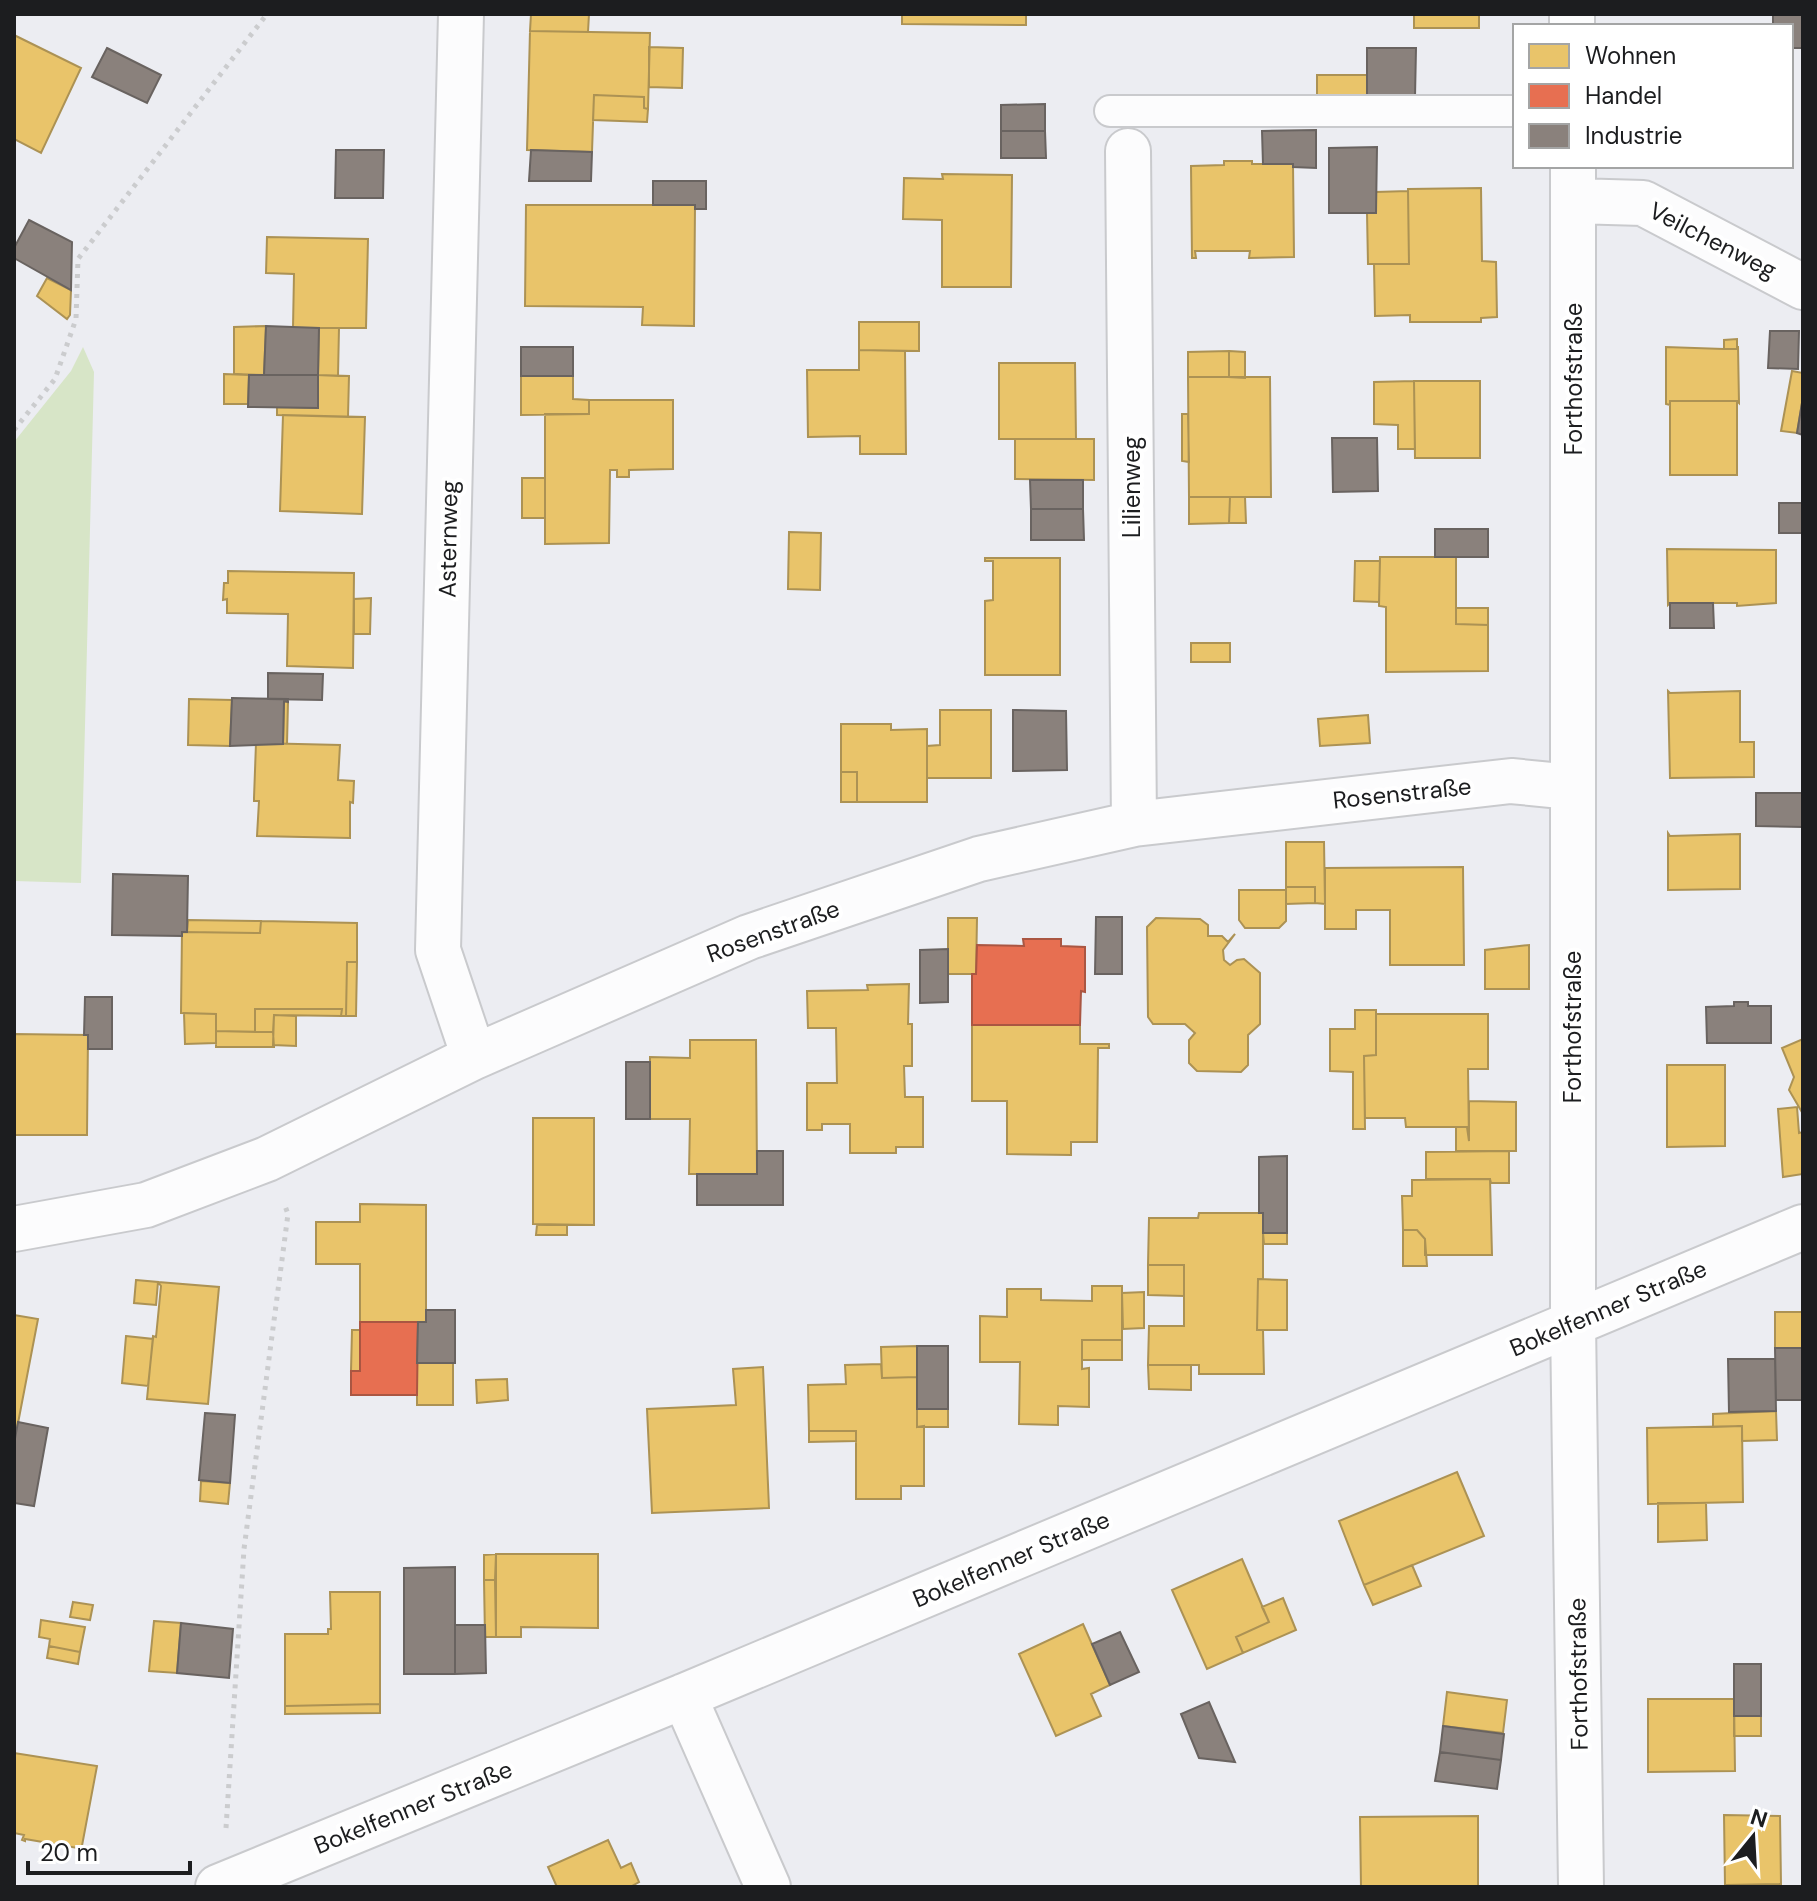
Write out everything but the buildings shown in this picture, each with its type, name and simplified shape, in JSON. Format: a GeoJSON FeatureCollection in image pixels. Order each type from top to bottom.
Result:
{"type":"FeatureCollection","features":[{"type":"Feature","properties":{"kind":"street","name":"Asternweg"},"geometry":{"type":"LineString","coordinates":[[461,14],[438,950],[474,1057]]}},
{"type":"Feature","properties":{"kind":"street","name":"Lilienweg"},"geometry":{"type":"LineString","coordinates":[[1128,151],[1134,824]]}},
{"type":"Feature","properties":{"kind":"street","name":"Veilchenweg"},"geometry":{"type":"LineString","coordinates":[[1573,183],[1643,203],[1803,287]]}},
{"type":"Feature","properties":{"kind":"street","name":"Forthofstraße"},"geometry":{"type":"LineString","coordinates":[[1573,183],[1573,1322],[1581,1887]]}},
{"type":"Feature","properties":{"kind":"street","name":"Rosenstraße"},"geometry":{"type":"LineString","coordinates":[[14,1229],[146,1205],[267,1159],[474,1057],[749,937],[979,859],[1134,824],[1511,781],[1572,787]]}},
{"type":"Feature","properties":{"kind":"street","name":"Bokelfenner Straße"},"geometry":{"type":"LineString","coordinates":[[220,1886],[684,1696],[1803,1227]]}},
{"type":"Feature","properties":{"kind":"street"},"geometry":{"type":"LineString","coordinates":[[684,1696],[768,1887]]}},
{"type":"Feature","properties":{"kind":"lane"},"geometry":{"type":"LineString","coordinates":[[1110,111],[1513,111]]}},
{"type":"Feature","properties":{"kind":"path"},"geometry":{"type":"LineString","coordinates":[[14,430],[55,379],[76,319],[78,259],[267,14]]}},
{"type":"Feature","properties":{"kind":"path"},"geometry":{"type":"LineString","coordinates":[[220,1886],[244,1549],[288,1214],[267,1159]]}},
{"type":"Feature","properties":{"kind":"green space"},"geometry":{"type":"Polygon","coordinates":[[[83,347],[94,372],[81,883],[14,881],[14,442],[71,371],[83,347]]]}}]}
